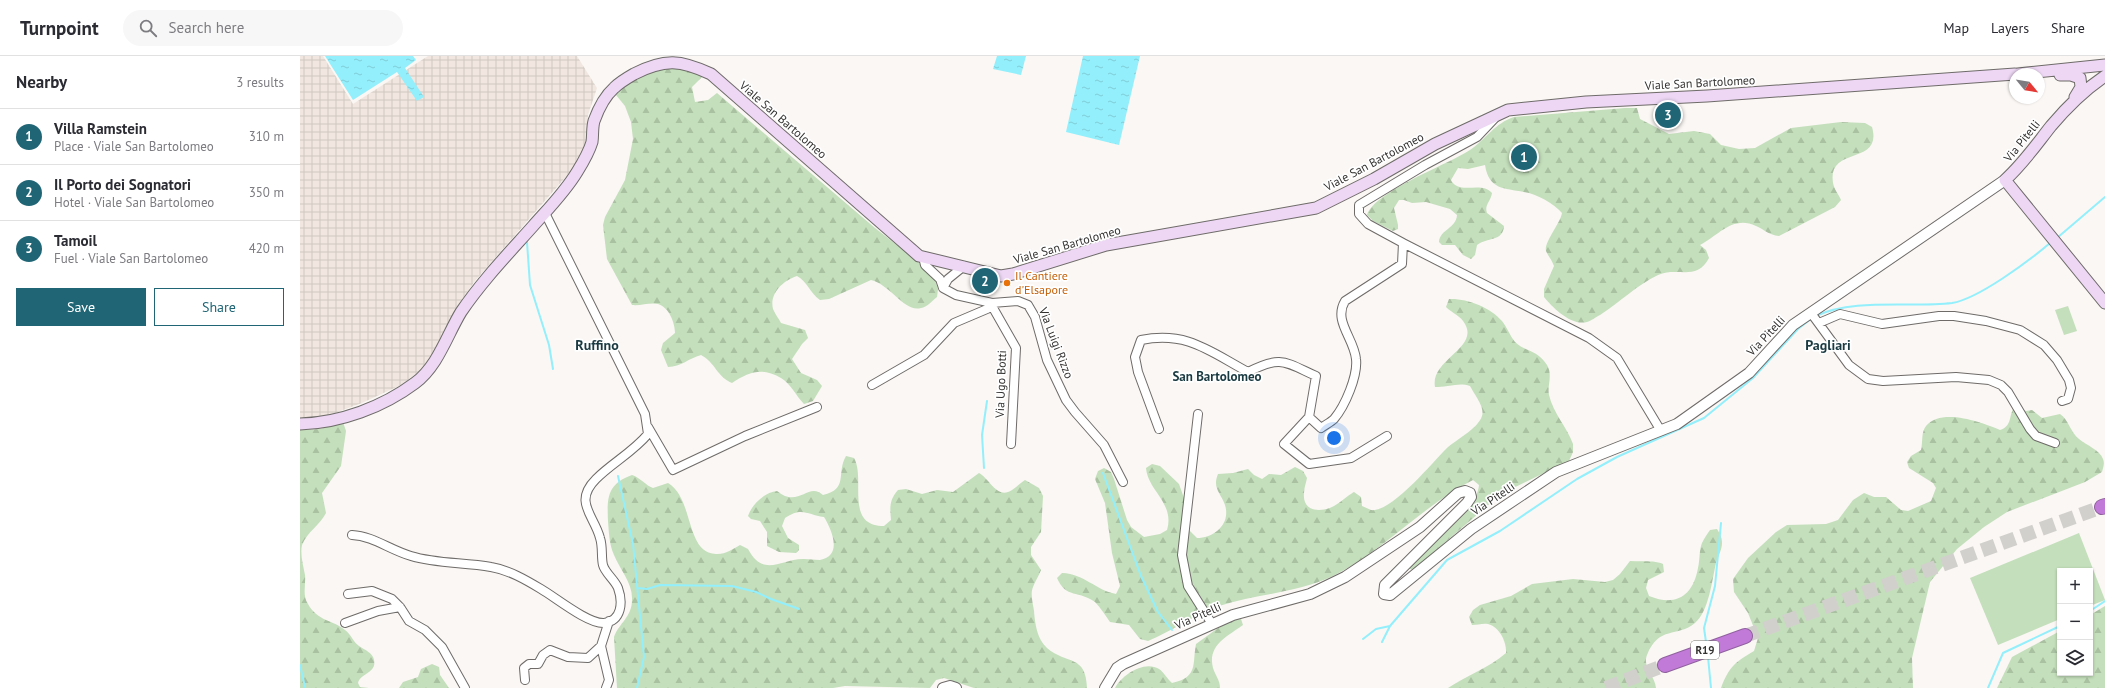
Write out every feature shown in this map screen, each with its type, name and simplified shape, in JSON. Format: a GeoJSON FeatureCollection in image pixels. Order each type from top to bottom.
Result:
{"type":"FeatureCollection","features":[{"type":"Feature","properties":{"kind":"highway","name":"R19"},"geometry":{"type":"LineString","coordinates":[[1665,665],[1745,636]]}},
{"type":"Feature","properties":{"kind":"main road","name":"Viale San Bartolomeo"},"geometry":{"type":"LineString","coordinates":[[300,424],[320,423],[357,414],[403,391],[417,382],[429,368],[461,313],[479,289],[545,214],[577,172],[592,143],[594,122],[605,99],[613,88],[622,81],[646,68],[666,62],[683,63],[712,74],[919,256],[1001,276],[1013,274],[1106,245],[1316,208],[1374,179],[1435,144],[1508,110],[1586,102],[1707,96],[2009,74]]}},
{"type":"Feature","properties":{"kind":"main road"},"geometry":{"type":"LineString","coordinates":[[2045,72],[2105,66]]}},
{"type":"Feature","properties":{"kind":"main road","name":"Via Pitelli"},"geometry":{"type":"LineString","coordinates":[[2045,76],[2071,75],[2080,78],[2081,85],[2070,106]]}},
{"type":"Feature","properties":{"kind":"main road","name":"Via Pitelli"},"geometry":{"type":"LineString","coordinates":[[2005,180],[2024,162],[2050,128],[2086,89],[2105,76]]}},
{"type":"Feature","properties":{"kind":"main road"},"geometry":{"type":"LineString","coordinates":[[2005,180],[2105,303]]}},
{"type":"Feature","properties":{"kind":"street"},"geometry":{"type":"LineString","coordinates":[[1500,113],[1477,137],[1425,165],[1359,205],[1358,214],[1368,224],[1589,338],[1617,358],[1661,431]]}},
{"type":"Feature","properties":{"kind":"street","name":"Via Pitelli"},"geometry":{"type":"LineString","coordinates":[[1105,688],[1112,675],[1123,664],[1233,615],[1310,594],[1345,577],[1420,527],[1458,493],[1465,491],[1470,493],[1471,497],[1467,503],[1386,585],[1384,594],[1390,595],[1472,530],[1556,472],[1677,424],[1749,373],[1793,325],[2005,180]]}},
{"type":"Feature","properties":{"kind":"street"},"geometry":{"type":"LineString","coordinates":[[545,214],[644,414],[648,427],[673,470],[745,436],[817,406]]}},
{"type":"Feature","properties":{"kind":"street"},"geometry":{"type":"LineString","coordinates":[[1309,417],[1321,428],[1334,419],[1354,383],[1356,358],[1340,316],[1341,308],[1346,301],[1402,264],[1403,243]]}},
{"type":"Feature","properties":{"kind":"street"},"geometry":{"type":"LineString","coordinates":[[923,257],[926,265],[940,279],[943,288]]}},
{"type":"Feature","properties":{"kind":"street"},"geometry":{"type":"LineString","coordinates":[[943,288],[948,279],[964,266]]}},
{"type":"Feature","properties":{"kind":"street","name":"Via Luigi Rizzo"},"geometry":{"type":"LineString","coordinates":[[943,288],[956,295],[992,305],[1018,301],[1028,305],[1033,311],[1047,360],[1066,400],[1104,444],[1123,482]]}},
{"type":"Feature","properties":{"kind":"street"},"geometry":{"type":"LineString","coordinates":[[872,385],[924,355],[954,323],[992,305]]}},
{"type":"Feature","properties":{"kind":"street","name":"Via Ugo Botti"},"geometry":{"type":"LineString","coordinates":[[992,305],[1016,348],[1011,444]]}},
{"type":"Feature","properties":{"kind":"street"},"geometry":{"type":"LineString","coordinates":[[1811,313],[1849,365],[1868,379],[1884,381],[1956,378],[1989,380],[2001,385],[2008,392],[2030,429],[2036,436],[2055,444]]}},
{"type":"Feature","properties":{"kind":"street"},"geometry":{"type":"LineString","coordinates":[[1818,322],[1840,314],[1882,324],[1939,316],[1954,316],[1986,321],[2020,330],[2044,345],[2065,372],[2071,388],[2068,399],[2062,401]]}},
{"type":"Feature","properties":{"kind":"street"},"geometry":{"type":"LineString","coordinates":[[1159,428],[1138,372],[1135,356],[1142,340],[1172,337],[1196,343],[1248,372],[1262,364],[1283,361],[1316,376],[1309,417],[1284,444],[1309,464],[1350,458],[1387,436]]}},
{"type":"Feature","properties":{"kind":"street"},"geometry":{"type":"LineString","coordinates":[[1198,414],[1182,554],[1188,586],[1212,624]]}},
{"type":"Feature","properties":{"kind":"street"},"geometry":{"type":"LineString","coordinates":[[352,535],[362,535],[411,557],[457,564],[491,567],[522,578],[589,620],[603,623],[614,620],[620,614],[621,597],[617,586],[603,566],[603,552],[600,538],[596,525],[586,510],[585,496],[597,478],[641,443],[648,434],[648,427]]}},
{"type":"Feature","properties":{"kind":"street"},"geometry":{"type":"LineString","coordinates":[[348,594],[372,591],[392,599],[400,606],[409,621],[424,630],[442,647],[465,688]]}},
{"type":"Feature","properties":{"kind":"street"},"geometry":{"type":"LineString","coordinates":[[346,623],[378,611],[400,606]]}},
{"type":"Feature","properties":{"kind":"street"},"geometry":{"type":"LineString","coordinates":[[525,680],[524,668],[529,664],[538,664],[544,655],[550,650],[568,657],[588,658],[601,646],[609,621]]}},
{"type":"Feature","properties":{"kind":"street"},"geometry":{"type":"LineString","coordinates":[[601,646],[609,680],[606,688]]}},
{"type":"Feature","properties":{"kind":"street"},"geometry":{"type":"LineString","coordinates":[[943,688],[950,686],[956,688]]}},
{"type":"Feature","properties":{"kind":"shaded area"},"geometry":{"type":"Polygon","coordinates":[[[300,56],[323,56],[353,104],[428,56],[577,56],[597,88],[588,115],[587,140],[577,164],[475,281],[456,308],[423,368],[403,384],[362,403],[316,420],[300,418],[300,56]]]}},
{"type":"Feature","properties":{"kind":"green space"},"geometry":{"type":"Polygon","coordinates":[[[663,68],[690,70],[703,76],[692,87],[695,102],[708,100],[717,93],[875,228],[916,260],[935,280],[938,289],[937,297],[929,304],[921,308],[915,308],[903,303],[885,287],[871,280],[829,299],[820,300],[797,276],[783,284],[775,293],[773,298],[773,309],[781,323],[805,330],[808,338],[792,359],[801,373],[817,380],[822,386],[813,401],[804,404],[785,381],[768,373],[756,372],[744,376],[732,383],[723,377],[710,361],[701,355],[677,366],[668,367],[661,350],[663,343],[675,333],[671,316],[665,308],[658,304],[652,303],[632,305],[607,259],[603,225],[605,217],[625,180],[633,139],[631,122],[625,106],[616,95],[632,81],[663,68]]]}},
{"type":"Feature","properties":{"kind":"green space"},"geometry":{"type":"Polygon","coordinates":[[[1637,108],[1640,119],[1669,134],[1694,131],[1710,134],[1721,145],[1739,149],[1755,148],[1791,128],[1841,122],[1865,123],[1872,127],[1873,139],[1870,147],[1838,164],[1833,171],[1833,183],[1841,200],[1835,207],[1779,236],[1772,235],[1748,223],[1740,223],[1726,228],[1700,245],[1706,250],[1709,258],[1698,270],[1692,272],[1673,272],[1658,275],[1650,279],[1592,320],[1581,323],[1569,319],[1557,311],[1544,297],[1544,289],[1554,266],[1546,251],[1546,247],[1562,213],[1549,202],[1539,197],[1529,193],[1498,186],[1490,179],[1485,165],[1468,169],[1458,168],[1451,180],[1459,187],[1482,188],[1487,189],[1492,193],[1486,208],[1487,213],[1504,226],[1501,235],[1477,245],[1475,255],[1471,259],[1463,255],[1455,245],[1442,245],[1439,242],[1442,234],[1456,220],[1457,215],[1450,209],[1426,202],[1412,203],[1399,200],[1394,208],[1398,229],[1393,231],[1373,221],[1367,215],[1373,206],[1384,197],[1414,179],[1470,150],[1501,123],[1514,117],[1637,108]]]}},
{"type":"Feature","properties":{"kind":"green space"},"geometry":{"type":"Polygon","coordinates":[[[1449,299],[1463,300],[1477,304],[1497,316],[1502,321],[1515,342],[1523,348],[1535,353],[1547,365],[1550,372],[1549,395],[1551,402],[1573,444],[1573,452],[1569,461],[1501,494],[1413,570],[1407,568],[1449,529],[1469,506],[1476,495],[1479,485],[1473,480],[1437,502],[1352,566],[1333,576],[1319,582],[1291,590],[1219,606],[1148,641],[1140,639],[1129,625],[1110,622],[1095,602],[1084,596],[1069,592],[1061,585],[1057,578],[1062,573],[1077,576],[1102,589],[1116,594],[1120,586],[1112,553],[1105,503],[1095,479],[1098,471],[1104,468],[1111,472],[1127,520],[1131,527],[1144,537],[1160,534],[1167,530],[1168,521],[1167,512],[1164,505],[1151,484],[1148,476],[1146,468],[1152,464],[1160,466],[1179,484],[1185,501],[1186,527],[1197,538],[1209,536],[1215,533],[1220,529],[1226,518],[1225,505],[1216,483],[1218,474],[1233,473],[1248,469],[1254,475],[1262,479],[1269,474],[1281,475],[1295,467],[1303,471],[1307,478],[1304,489],[1304,499],[1306,504],[1313,509],[1318,510],[1324,510],[1337,504],[1354,492],[1361,497],[1362,506],[1371,510],[1379,509],[1400,496],[1446,449],[1471,430],[1480,421],[1483,412],[1481,405],[1470,386],[1457,385],[1435,387],[1435,378],[1440,369],[1466,340],[1468,332],[1463,321],[1446,307],[1449,299]]]}},
{"type":"Feature","properties":{"kind":"green space"},"geometry":{"type":"Polygon","coordinates":[[[2068,306],[2077,331],[2064,335],[2055,310],[2068,306]]]}},
{"type":"Feature","properties":{"kind":"green space"},"geometry":{"type":"Polygon","coordinates":[[[2015,406],[2026,411],[2032,410],[2042,418],[2060,414],[2066,419],[2076,436],[2099,453],[2104,462],[2102,472],[2085,482],[2007,512],[1984,527],[1957,549],[1930,582],[1912,658],[1913,688],[1721,688],[1733,666],[1742,658],[1754,651],[1758,638],[1748,613],[1734,592],[1733,579],[1748,558],[1776,532],[1787,525],[1826,524],[1838,520],[1853,500],[1864,493],[1874,497],[1886,497],[1901,510],[1908,511],[1931,501],[1936,488],[1933,483],[1909,468],[1907,462],[1911,456],[1921,450],[1924,428],[1933,420],[1952,417],[1963,418],[2000,430],[2009,423],[2015,406]]]}},
{"type":"Feature","properties":{"kind":"green space"},"geometry":{"type":"Polygon","coordinates":[[[343,422],[346,431],[341,466],[322,493],[326,513],[304,540],[301,548],[305,575],[305,594],[306,601],[312,610],[320,617],[347,632],[357,644],[372,655],[374,664],[373,668],[359,680],[358,683],[360,687],[369,688],[300,688],[300,430],[320,429],[343,422]]]}},
{"type":"Feature","properties":{"kind":"green space"},"geometry":{"type":"Polygon","coordinates":[[[846,456],[854,458],[857,467],[858,500],[860,510],[864,518],[872,524],[884,526],[891,520],[890,508],[893,497],[898,490],[906,489],[922,494],[937,490],[953,492],[979,473],[994,488],[1002,492],[1012,490],[1025,480],[1039,488],[1043,496],[1041,532],[1031,547],[1031,555],[1041,570],[1032,590],[1036,626],[1041,640],[1047,648],[1079,665],[1086,677],[1087,688],[974,688],[944,678],[936,680],[930,688],[845,686],[833,688],[617,688],[614,637],[630,611],[632,594],[626,577],[611,547],[608,505],[610,493],[613,487],[632,475],[653,488],[668,483],[676,490],[682,500],[694,535],[699,545],[706,551],[722,554],[740,545],[748,549],[754,558],[760,563],[767,565],[806,559],[820,560],[827,558],[831,553],[834,542],[824,517],[805,512],[796,512],[785,518],[782,526],[788,538],[799,545],[799,550],[796,553],[779,552],[767,546],[767,532],[760,521],[751,519],[748,516],[760,499],[772,492],[777,491],[785,496],[791,497],[813,491],[823,495],[836,489],[839,485],[843,462],[846,456]]]}},
{"type":"Feature","properties":{"kind":"green space"},"geometry":{"type":"Polygon","coordinates":[[[1717,529],[1721,537],[1722,546],[1716,563],[1704,611],[1695,623],[1682,630],[1669,633],[1657,639],[1647,655],[1647,668],[1656,688],[1448,688],[1492,663],[1506,653],[1504,640],[1496,628],[1488,624],[1472,625],[1469,617],[1473,610],[1480,605],[1511,596],[1532,584],[1573,579],[1605,582],[1613,580],[1620,574],[1630,561],[1663,564],[1664,572],[1648,580],[1646,588],[1649,596],[1667,600],[1682,597],[1692,586],[1696,578],[1702,543],[1710,530],[1717,529]]]}},
{"type":"Feature","properties":{"kind":"green space"},"geometry":{"type":"Polygon","coordinates":[[[2079,533],[2093,568],[2057,568],[2057,620],[1998,645],[1970,578],[2079,533]]]}},
{"type":"Feature","properties":{"kind":"green space"},"geometry":{"type":"Polygon","coordinates":[[[2093,569],[2105,600],[2093,605],[2093,569]]]}},
{"type":"Feature","properties":{"kind":"green space"},"geometry":{"type":"Polygon","coordinates":[[[2105,606],[2105,688],[1997,688],[2012,657],[2057,633],[2057,676],[2093,676],[2093,613],[2105,606]]]}},
{"type":"Feature","properties":{"kind":"green space"},"geometry":{"type":"Polygon","coordinates":[[[1241,619],[1243,625],[1225,637],[1213,653],[1213,668],[1220,688],[1115,688],[1118,683],[1128,674],[1134,670],[1147,666],[1159,669],[1172,683],[1187,677],[1193,669],[1196,644],[1229,620],[1241,619]]]}},
{"type":"Feature","properties":{"kind":"green space"},"geometry":{"type":"Polygon","coordinates":[[[432,664],[439,667],[440,675],[449,688],[399,688],[403,682],[418,677],[421,669],[432,664]]]}},
{"type":"Feature","properties":{"kind":"water"},"geometry":{"type":"Polygon","coordinates":[[[325,56],[413,56],[416,60],[405,68],[424,97],[417,101],[397,72],[353,100],[325,56]]]}},
{"type":"Feature","properties":{"kind":"water"},"geometry":{"type":"Polygon","coordinates":[[[997,56],[1026,56],[1021,75],[993,69],[997,56]]]}},
{"type":"Feature","properties":{"kind":"water"},"geometry":{"type":"Polygon","coordinates":[[[1083,56],[1140,56],[1119,145],[1066,132],[1083,56]]]}},
{"type":"Feature","properties":{"kind":"waterway"},"geometry":{"type":"LineString","coordinates":[[2057,238],[2105,197]]}},
{"type":"Feature","properties":{"kind":"waterway"},"geometry":{"type":"LineString","coordinates":[[527,242],[530,285],[549,345],[553,369]]}},
{"type":"Feature","properties":{"kind":"waterway"},"geometry":{"type":"LineString","coordinates":[[1816,316],[1831,310],[1865,305],[1936,304],[1952,303],[1963,300],[2003,278],[2050,243]]}},
{"type":"Feature","properties":{"kind":"waterway"},"geometry":{"type":"LineString","coordinates":[[1382,642],[1390,626],[1447,560],[1500,531],[1577,479],[1617,457],[1704,418],[1753,378],[1798,329],[1812,318]]}},
{"type":"Feature","properties":{"kind":"waterway"},"geometry":{"type":"LineString","coordinates":[[984,468],[982,435],[987,401]]}},
{"type":"Feature","properties":{"kind":"waterway"},"geometry":{"type":"LineString","coordinates":[[1103,473],[1141,576],[1158,612],[1172,630]]}},
{"type":"Feature","properties":{"kind":"waterway"},"geometry":{"type":"LineString","coordinates":[[618,476],[633,544],[644,657],[637,688]]}},
{"type":"Feature","properties":{"kind":"waterway"},"geometry":{"type":"LineString","coordinates":[[1706,642],[1704,628],[1715,586],[1721,523]]}},
{"type":"Feature","properties":{"kind":"waterway"},"geometry":{"type":"LineString","coordinates":[[638,588],[647,589],[660,585],[732,586],[756,592],[799,609]]}},
{"type":"Feature","properties":{"kind":"waterway"},"geometry":{"type":"LineString","coordinates":[[2093,609],[2105,601]]}},
{"type":"Feature","properties":{"kind":"waterway"},"geometry":{"type":"LineString","coordinates":[[1363,639],[1376,629],[1390,626]]}},
{"type":"Feature","properties":{"kind":"waterway"},"geometry":{"type":"LineString","coordinates":[[1988,688],[2003,653],[2057,627]]}},
{"type":"Feature","properties":{"kind":"waterway"},"geometry":{"type":"LineString","coordinates":[[1708,657],[1711,688]]}},
{"type":"Feature","properties":{"kind":"waterway"},"geometry":{"type":"LineString","coordinates":[[300,665],[305,687]]}},
{"type":"Feature","properties":{"kind":"tunnel"},"geometry":{"type":"LineString","coordinates":[[1745,636],[2102,507]]}},
{"type":"Feature","properties":{"kind":"tunnel"},"geometry":{"type":"LineString","coordinates":[[1606,688],[1665,665]]}},
{"type":"Feature","properties":{"kind":"place","name":"Tamoil"},"geometry":{"type":"Point","coordinates":[1668,115]}},
{"type":"Feature","properties":{"kind":"place","name":"Villa Ramstein"},"geometry":{"type":"Point","coordinates":[1524,157]}},
{"type":"Feature","properties":{"kind":"place","name":"Il Porto dei Sognatori"},"geometry":{"type":"Point","coordinates":[985,281]}},
{"type":"Feature","properties":{"kind":"place","name":"Il Cantiere d'Elsapore"},"geometry":{"type":"Point","coordinates":[1007,283]}},
{"type":"Feature","properties":{"kind":"district","name":"Ruffino"},"geometry":{"type":"Point","coordinates":[597,345]}},
{"type":"Feature","properties":{"kind":"district","name":"Pagliari"},"geometry":{"type":"Point","coordinates":[1828,345]}},
{"type":"Feature","properties":{"kind":"district","name":"San Bartolomeo"},"geometry":{"type":"Point","coordinates":[1217,376]}}]}
